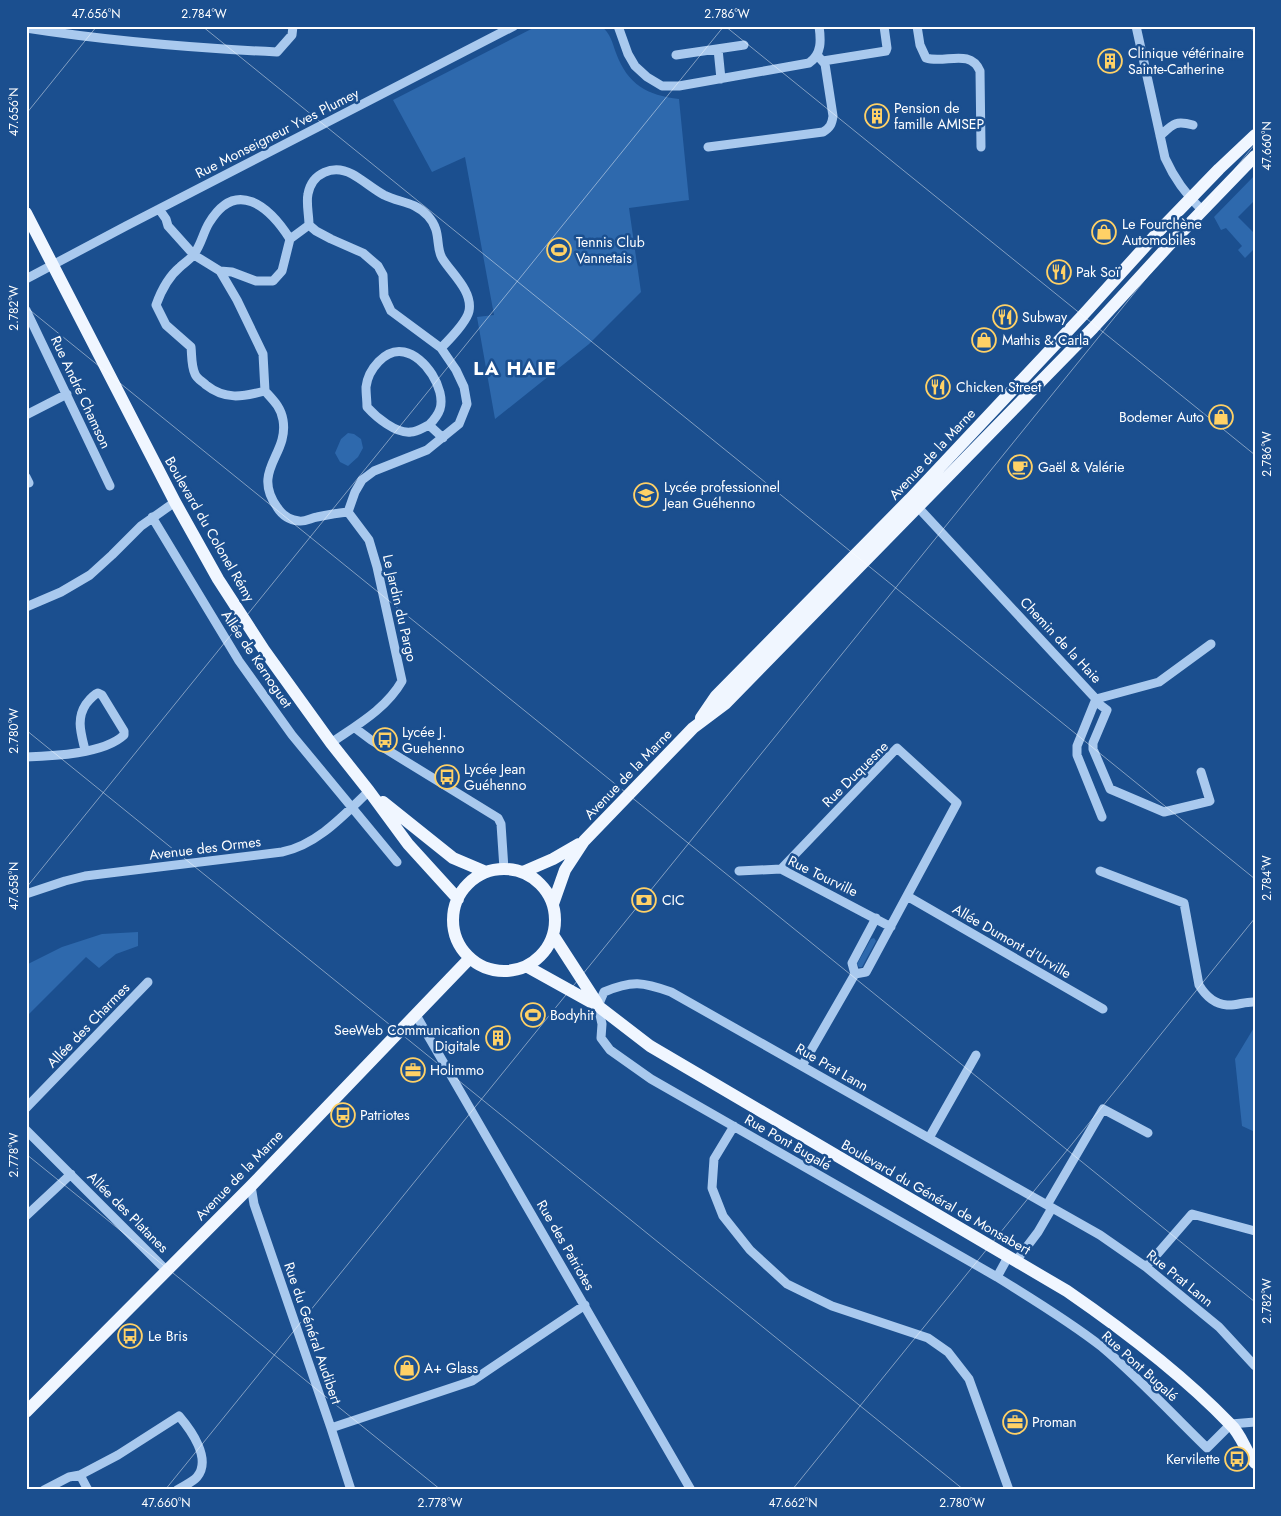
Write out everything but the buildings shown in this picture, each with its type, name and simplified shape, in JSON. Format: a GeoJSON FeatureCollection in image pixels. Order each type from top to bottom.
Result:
{"type":"FeatureCollection","features":[{"type":"Feature","properties":{"kind":"main road","name":"Avenue de la Marne"},"geometry":{"type":"LineString","coordinates":[[553,904],[565,870],[584,841],[693,728],[725,704],[914,503],[1190,198],[1255,135]]}},
{"type":"Feature","properties":{"kind":"main road","name":"Avenue de la Marne"},"geometry":{"type":"LineString","coordinates":[[932,483],[1093,328],[1202,210],[1255,156]]}},
{"type":"Feature","properties":{"kind":"main road","name":"Boulevard du Colonel Rémy"},"geometry":{"type":"LineString","coordinates":[[26,214],[54,264],[175,502],[218,579],[264,650],[331,743],[408,844],[458,900]]}},
{"type":"Feature","properties":{"kind":"main road","name":"Boulevard du Colonel Rémy"},"geometry":{"type":"LineString","coordinates":[[369,791],[453,858],[486,872]]}},
{"type":"Feature","properties":{"kind":"main road","name":"Avenue de la Marne"},"geometry":{"type":"LineString","coordinates":[[523,872],[553,859],[584,841]]}},
{"type":"Feature","properties":{"kind":"main road"},"geometry":{"type":"LineString","coordinates":[[504,869],[523,872],[536,880],[546,891],[553,904],[555,919],[553,935],[547,948],[538,958],[526,966],[512,970],[497,970],[482,966],[470,958],[460,945],[454,931],[454,915],[458,900],[465,888],[474,879],[486,872],[504,869]]}},
{"type":"Feature","properties":{"kind":"main road","name":"Boulevard du Général de Monsabert"},"geometry":{"type":"LineString","coordinates":[[553,935],[598,1006]]}},
{"type":"Feature","properties":{"kind":"main road","name":"Avenue de la Marne"},"geometry":{"type":"LineString","coordinates":[[26,1412],[250,1186],[470,958]]}},
{"type":"Feature","properties":{"kind":"main road","name":"Boulevard du Général de Monsabert"},"geometry":{"type":"LineString","coordinates":[[526,966],[598,1006],[650,1046],[1067,1291],[1115,1324],[1164,1363],[1231,1424],[1241,1437],[1247,1451],[1255,1462]]}},
{"type":"Feature","properties":{"kind":"main road","name":"Boulevard du Général de Monsabert"},"geometry":{"type":"LineString","coordinates":[[1241,1437],[1255,1444]]}},
{"type":"Feature","properties":{"kind":"street"},"geometry":{"type":"LineString","coordinates":[[85,36],[86,26]]}},
{"type":"Feature","properties":{"kind":"street"},"geometry":{"type":"LineString","coordinates":[[26,28],[209,49],[277,52],[292,34],[293,26]]}},
{"type":"Feature","properties":{"kind":"street","name":"Rue Monseigneur Yves Plumey"},"geometry":{"type":"LineString","coordinates":[[54,264],[514,26]]}},
{"type":"Feature","properties":{"kind":"street"},"geometry":{"type":"LineString","coordinates":[[618,26],[628,54],[635,66],[647,77],[662,86],[679,86],[804,65],[820,58],[886,51],[884,26]]}},
{"type":"Feature","properties":{"kind":"street"},"geometry":{"type":"LineString","coordinates":[[708,147],[828,130],[834,116],[826,67],[820,58],[819,26]]}},
{"type":"Feature","properties":{"kind":"street"},"geometry":{"type":"LineString","coordinates":[[917,26],[920,45],[926,58],[933,60],[965,57],[972,59],[978,65],[980,71],[981,147]]}},
{"type":"Feature","properties":{"kind":"street"},"geometry":{"type":"LineString","coordinates":[[1136,26],[1165,158],[1171,173],[1202,210]]}},
{"type":"Feature","properties":{"kind":"street"},"geometry":{"type":"LineString","coordinates":[[676,55],[744,45]]}},
{"type":"Feature","properties":{"kind":"street"},"geometry":{"type":"LineString","coordinates":[[718,49],[721,79]]}},
{"type":"Feature","properties":{"kind":"street"},"geometry":{"type":"LineString","coordinates":[[1160,136],[1177,122],[1193,125]]}},
{"type":"Feature","properties":{"kind":"street"},"geometry":{"type":"LineString","coordinates":[[220,271],[237,300],[263,354],[264,391],[280,408],[284,421],[282,439],[277,456],[268,472],[267,484],[271,499],[280,512],[290,520],[301,522],[325,515],[348,512],[355,492],[362,480],[374,471],[427,450],[460,424],[467,404],[464,387],[456,370],[441,348],[390,311],[384,296],[383,274],[378,266],[362,253],[316,232],[309,225],[308,194],[316,178],[329,169],[342,170],[352,174],[386,196],[414,204],[429,216],[438,233],[441,257],[467,294],[469,312],[459,328],[441,348]]}},
{"type":"Feature","properties":{"kind":"street"},"geometry":{"type":"LineString","coordinates":[[264,391],[247,396],[223,396],[210,388],[196,376],[192,365],[191,347],[166,325],[156,305],[167,281],[178,268],[194,256],[208,223],[224,203],[235,199],[248,200],[264,208],[281,224],[290,239]]}},
{"type":"Feature","properties":{"kind":"street"},"geometry":{"type":"LineString","coordinates":[[160,209],[168,226],[194,256],[220,271],[232,272],[256,280],[273,281],[282,271],[290,239],[309,225]]}},
{"type":"Feature","properties":{"kind":"street"},"geometry":{"type":"LineString","coordinates":[[26,279],[54,264]]}},
{"type":"Feature","properties":{"kind":"street","name":"Rue André Chamson"},"geometry":{"type":"LineString","coordinates":[[26,310],[110,486]]}},
{"type":"Feature","properties":{"kind":"street"},"geometry":{"type":"LineString","coordinates":[[1083,315],[1085,321],[1093,328]]}},
{"type":"Feature","properties":{"kind":"street"},"geometry":{"type":"LineString","coordinates":[[394,352],[405,352],[422,362],[436,380],[442,400],[440,411],[430,425],[410,433],[390,426],[378,419],[367,407],[366,386],[377,362],[394,352]]}},
{"type":"Feature","properties":{"kind":"street"},"geometry":{"type":"LineString","coordinates":[[26,414],[67,394]]}},
{"type":"Feature","properties":{"kind":"street"},"geometry":{"type":"LineString","coordinates":[[430,425],[443,438]]}},
{"type":"Feature","properties":{"kind":"street"},"geometry":{"type":"LineString","coordinates":[[26,607],[62,592],[90,575],[152,517],[175,502]]}},
{"type":"Feature","properties":{"kind":"street","name":"Chemin de la Haie"},"geometry":{"type":"LineString","coordinates":[[914,503],[1096,700],[1159,682],[1211,644]]}},
{"type":"Feature","properties":{"kind":"street","name":"Le Jardin du Pargo"},"geometry":{"type":"LineString","coordinates":[[331,743],[355,728],[394,695],[402,681],[377,567],[369,540],[348,512]]}},
{"type":"Feature","properties":{"kind":"street","name":"Allée de Kernoguet"},"geometry":{"type":"LineString","coordinates":[[152,517],[239,660],[292,736],[397,862]]}},
{"type":"Feature","properties":{"kind":"street"},"geometry":{"type":"LineString","coordinates":[[26,757],[85,750],[106,745],[124,736],[124,731],[102,696],[98,693],[94,694],[81,714],[79,723],[85,750]]}},
{"type":"Feature","properties":{"kind":"street"},"geometry":{"type":"LineString","coordinates":[[1102,817],[1077,754],[1077,746],[1096,700],[1107,710],[1093,743],[1093,749],[1110,789],[1164,812],[1210,801],[1201,772]]}},
{"type":"Feature","properties":{"kind":"street"},"geometry":{"type":"LineString","coordinates":[[355,728],[371,740],[493,814],[501,824],[504,869]]}},
{"type":"Feature","properties":{"kind":"street","name":"Rue Duquesne"},"geometry":{"type":"LineString","coordinates":[[781,869],[897,748],[958,803],[866,972],[855,974]]}},
{"type":"Feature","properties":{"kind":"street","name":"Avenue des Ormes"},"geometry":{"type":"LineString","coordinates":[[26,894],[85,876],[296,849],[314,840],[369,791]]}},
{"type":"Feature","properties":{"kind":"street","name":"Rue Tourville"},"geometry":{"type":"LineString","coordinates":[[739,872],[781,869],[891,927]]}},
{"type":"Feature","properties":{"kind":"street"},"geometry":{"type":"LineString","coordinates":[[1100,871],[1184,903],[1199,985],[1205,995],[1214,1001],[1226,1005],[1255,1002]]}},
{"type":"Feature","properties":{"kind":"street","name":"Allée Dumont d'Urville"},"geometry":{"type":"LineString","coordinates":[[908,896],[1103,1009]]}},
{"type":"Feature","properties":{"kind":"street"},"geometry":{"type":"LineString","coordinates":[[802,1066],[855,974],[852,963],[876,918]]}},
{"type":"Feature","properties":{"kind":"street","name":"Allée des Charmes"},"geometry":{"type":"LineString","coordinates":[[26,1108],[148,982]]}},
{"type":"Feature","properties":{"kind":"street","name":"Rue Prat Lann"},"geometry":{"type":"LineString","coordinates":[[598,1006],[604,992],[626,984],[647,984],[671,992],[1100,1235],[1146,1267],[1219,1327],[1255,1366]]}},
{"type":"Feature","properties":{"kind":"street","name":"Rue Pont Bugalé"},"geometry":{"type":"LineString","coordinates":[[598,1006],[602,1024],[602,1038],[610,1050],[651,1079],[997,1277],[1050,1311],[1101,1347],[1155,1395],[1207,1448],[1231,1424]]}},
{"type":"Feature","properties":{"kind":"street","name":"Rue des Patriotes"},"geometry":{"type":"LineString","coordinates":[[416,1015],[691,1490]]}},
{"type":"Feature","properties":{"kind":"street"},"geometry":{"type":"LineString","coordinates":[[929,1138],[976,1055]]}},
{"type":"Feature","properties":{"kind":"street"},"geometry":{"type":"LineString","coordinates":[[997,1277],[1038,1232],[1103,1108],[1148,1133]]}},
{"type":"Feature","properties":{"kind":"street"},"geometry":{"type":"LineString","coordinates":[[734,1126],[714,1159],[712,1188],[723,1216],[750,1250],[787,1284],[832,1306],[928,1338],[948,1352],[968,1379],[1009,1490]]}},
{"type":"Feature","properties":{"kind":"street","name":"Allée des Platanes"},"geometry":{"type":"LineString","coordinates":[[26,1130],[166,1270]]}},
{"type":"Feature","properties":{"kind":"street","name":"Allée des Platanes"},"geometry":{"type":"LineString","coordinates":[[26,1216],[71,1174]]}},
{"type":"Feature","properties":{"kind":"street","name":"Rue du Général Audibert"},"geometry":{"type":"LineString","coordinates":[[250,1186],[254,1204],[351,1490]]}},
{"type":"Feature","properties":{"kind":"street"},"geometry":{"type":"LineString","coordinates":[[1146,1267],[1192,1214],[1255,1231]]}},
{"type":"Feature","properties":{"kind":"street"},"geometry":{"type":"LineString","coordinates":[[331,1428],[472,1382],[584,1305]]}},
{"type":"Feature","properties":{"kind":"street"},"geometry":{"type":"LineString","coordinates":[[44,1490],[118,1456],[179,1416],[197,1440],[203,1463],[197,1477],[177,1490]]}},
{"type":"Feature","properties":{"kind":"street"},"geometry":{"type":"LineString","coordinates":[[1231,1424],[1255,1422]]}},
{"type":"Feature","properties":{"kind":"street"},"geometry":{"type":"LineString","coordinates":[[80,1475],[88,1490]]}},
{"type":"Feature","properties":{"kind":"shaded area","name":"Tennis Club Vannetais"},"geometry":{"type":"Polygon","coordinates":[[[537,26],[601,26],[609,35],[621,64],[633,81],[657,95],[679,99],[689,200],[629,208],[641,292],[589,344],[495,419],[477,317],[494,315],[465,157],[432,172],[393,100],[537,26]]]}},
{"type":"Feature","properties":{"kind":"shaded area"},"geometry":{"type":"Polygon","coordinates":[[[1255,175],[1255,200],[1238,217],[1255,234],[1255,248],[1245,258],[1238,250],[1242,246],[1226,228],[1221,230],[1214,217],[1255,175]]]}},
{"type":"Feature","properties":{"kind":"shaded area"},"geometry":{"type":"Polygon","coordinates":[[[348,433],[354,434],[361,439],[363,448],[358,457],[348,466],[340,462],[335,453],[341,439],[348,433]]]}},
{"type":"Feature","properties":{"kind":"shaded area"},"geometry":{"type":"Polygon","coordinates":[[[138,932],[138,946],[116,954],[99,968],[86,957],[26,1017],[26,965],[62,947],[102,934],[138,932]]]}},
{"type":"Feature","properties":{"kind":"shaded area"},"geometry":{"type":"Polygon","coordinates":[[[874,938],[876,941],[862,967],[859,967],[857,964],[871,939],[874,938]]]}},
{"type":"Feature","properties":{"kind":"shaded area"},"geometry":{"type":"Polygon","coordinates":[[[1255,1026],[1255,1132],[1242,1126],[1235,1059],[1255,1026]]]}},
{"type":"Feature","properties":{"kind":"place","name":"Clinique vétérinaire Sainte-Catherine"},"geometry":{"type":"Point","coordinates":[1110,61]}},
{"type":"Feature","properties":{"kind":"place","name":"Pension de famille AMISEP"},"geometry":{"type":"Point","coordinates":[877,116]}},
{"type":"Feature","properties":{"kind":"place","name":"Le Fourchène Automobiles"},"geometry":{"type":"Point","coordinates":[1104,232]}},
{"type":"Feature","properties":{"kind":"place","name":"Tennis Club Vannetais"},"geometry":{"type":"Point","coordinates":[559,250]}},
{"type":"Feature","properties":{"kind":"place","name":"Pak Soï"},"geometry":{"type":"Point","coordinates":[1059,272]}},
{"type":"Feature","properties":{"kind":"place","name":"Subway"},"geometry":{"type":"Point","coordinates":[1005,317]}},
{"type":"Feature","properties":{"kind":"place","name":"Mathis & Carla"},"geometry":{"type":"Point","coordinates":[984,340]}},
{"type":"Feature","properties":{"kind":"place","name":"Chicken Street"},"geometry":{"type":"Point","coordinates":[938,387]}},
{"type":"Feature","properties":{"kind":"place","name":"Bodemer Auto"},"geometry":{"type":"Point","coordinates":[1221,417]}},
{"type":"Feature","properties":{"kind":"place","name":"Gaël & Valérie"},"geometry":{"type":"Point","coordinates":[1020,467]}},
{"type":"Feature","properties":{"kind":"place","name":"Lycée professionnel Jean Guéhenno"},"geometry":{"type":"Point","coordinates":[646,495]}},
{"type":"Feature","properties":{"kind":"place","name":"Lycée J. Guehenno"},"geometry":{"type":"Point","coordinates":[385,740]}},
{"type":"Feature","properties":{"kind":"place","name":"Lycée Jean Guéhenno"},"geometry":{"type":"Point","coordinates":[447,777]}},
{"type":"Feature","properties":{"kind":"place","name":"CIC"},"geometry":{"type":"Point","coordinates":[644,900]}},
{"type":"Feature","properties":{"kind":"place","name":"Bodyhit"},"geometry":{"type":"Point","coordinates":[533,1015]}},
{"type":"Feature","properties":{"kind":"place","name":"SeeWeb Communication Digitale"},"geometry":{"type":"Point","coordinates":[498,1038]}},
{"type":"Feature","properties":{"kind":"place","name":"Holimmo"},"geometry":{"type":"Point","coordinates":[413,1070]}},
{"type":"Feature","properties":{"kind":"place","name":"Patriotes"},"geometry":{"type":"Point","coordinates":[343,1115]}},
{"type":"Feature","properties":{"kind":"place","name":"Le Bris"},"geometry":{"type":"Point","coordinates":[130,1336]}},
{"type":"Feature","properties":{"kind":"place","name":"A+ Glass"},"geometry":{"type":"Point","coordinates":[407,1368]}},
{"type":"Feature","properties":{"kind":"place","name":"Proman"},"geometry":{"type":"Point","coordinates":[1015,1422]}},
{"type":"Feature","properties":{"kind":"place","name":"Kervilette"},"geometry":{"type":"Point","coordinates":[1237,1459]}},
{"type":"Feature","properties":{"kind":"district","name":"LA HAIE"},"geometry":{"type":"Point","coordinates":[515,368]}}]}
